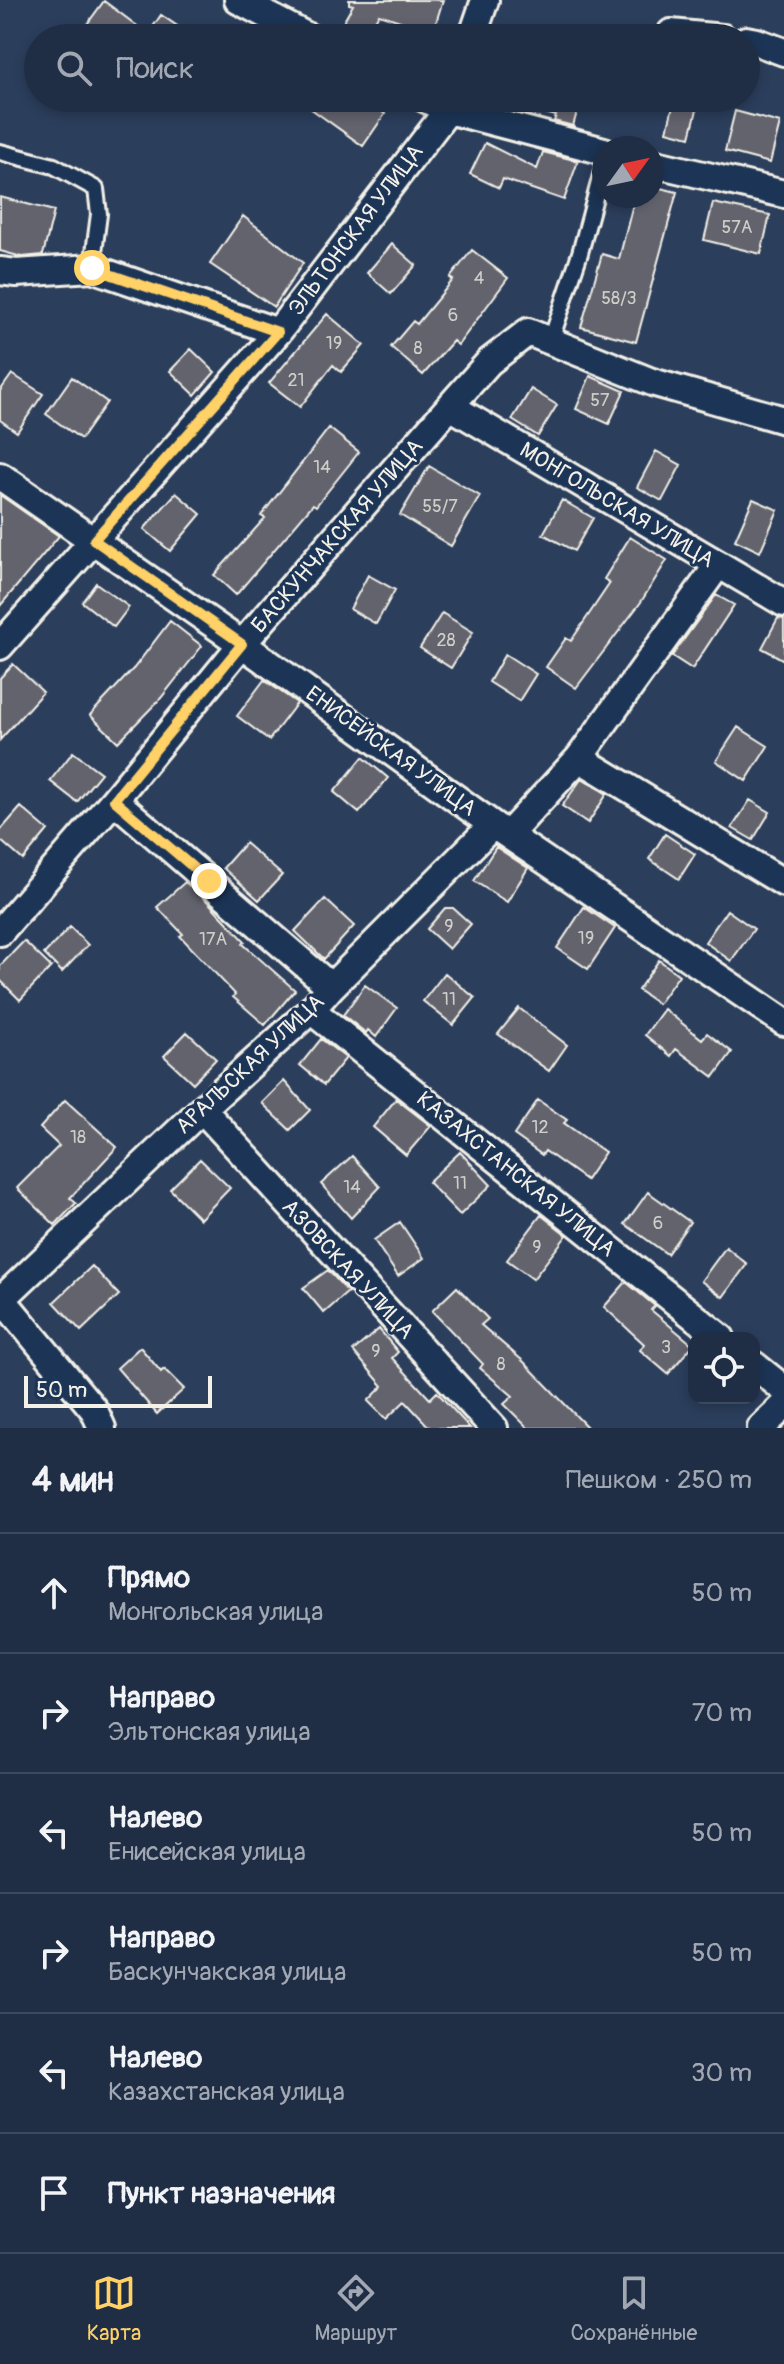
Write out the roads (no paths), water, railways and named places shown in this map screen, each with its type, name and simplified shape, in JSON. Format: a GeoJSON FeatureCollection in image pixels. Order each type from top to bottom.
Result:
{"type":"FeatureCollection","features":[{"type":"Feature","properties":{"kind":"street"},"geometry":{"type":"LineString","coordinates":[[238,0],[283,24]]}},
{"type":"Feature","properties":{"kind":"street"},"geometry":{"type":"LineString","coordinates":[[477,24],[485,0]]}},
{"type":"Feature","properties":{"kind":"street"},"geometry":{"type":"LineString","coordinates":[[760,43],[784,52]]}},
{"type":"Feature","properties":{"kind":"street","name":"ЭЛЬТОНСКАЯ УЛИЦА"},"geometry":{"type":"LineString","coordinates":[[0,646],[278,332],[444,112]]}},
{"type":"Feature","properties":{"kind":"street"},"geometry":{"type":"LineString","coordinates":[[476,112],[592,147]]}},
{"type":"Feature","properties":{"kind":"street"},"geometry":{"type":"LineString","coordinates":[[664,166],[784,194]]}},
{"type":"Feature","properties":{"kind":"street"},"geometry":{"type":"LineString","coordinates":[[0,271],[16,273],[92,268],[278,332]]}},
{"type":"Feature","properties":{"kind":"street"},"geometry":{"type":"LineString","coordinates":[[539,336],[652,382],[784,420]]}},
{"type":"Feature","properties":{"kind":"street","name":"БАСКУНЧАКСКАЯ УЛИЦА"},"geometry":{"type":"LineString","coordinates":[[0,932],[242,644],[489,362],[539,336]]}},
{"type":"Feature","properties":{"kind":"street","name":"МОНГОЛЬСКАЯ УЛИЦА"},"geometry":{"type":"LineString","coordinates":[[450,406],[784,603]]}},
{"type":"Feature","properties":{"kind":"street","name":"ЕНИСЕЙСКАЯ УЛИЦА"},"geometry":{"type":"LineString","coordinates":[[0,476],[242,644],[501,830],[784,1022]]}},
{"type":"Feature","properties":{"kind":"street","name":"АРАЛЬСКАЯ УЛИЦА"},"geometry":{"type":"LineString","coordinates":[[1,1300],[311,1010],[331,987],[579,758],[718,565]]}},
{"type":"Feature","properties":{"kind":"street"},"geometry":{"type":"LineString","coordinates":[[579,758],[784,883]]}},
{"type":"Feature","properties":{"kind":"street"},"geometry":{"type":"LineString","coordinates":[[114,800],[331,987]]}},
{"type":"Feature","properties":{"kind":"street","name":"КАЗАХСТАНСКАЯ УЛИЦА"},"geometry":{"type":"LineString","coordinates":[[311,1010],[714,1332]]}},
{"type":"Feature","properties":{"kind":"street","name":"АЗОВСКАЯ УЛИЦА"},"geometry":{"type":"LineString","coordinates":[[202,1109],[494,1428]]}},
{"type":"Feature","properties":{"kind":"street"},"geometry":{"type":"LineString","coordinates":[[1,1300],[94,1410],[102,1428]]}},
{"type":"Feature","properties":{"kind":"street"},"geometry":{"type":"LineString","coordinates":[[760,1370],[784,1389]]}},
{"type":"Feature","properties":{"kind":"street"},"geometry":{"type":"LineString","coordinates":[[761,1428],[784,1406]]}},
{"type":"Feature","properties":{"kind":"lane"},"geometry":{"type":"LineString","coordinates":[[0,152],[54,166],[96,189],[99,214],[92,268]]}},
{"type":"Feature","properties":{"kind":"lane"},"geometry":{"type":"LineString","coordinates":[[539,336],[580,253],[592,208]]}}]}
